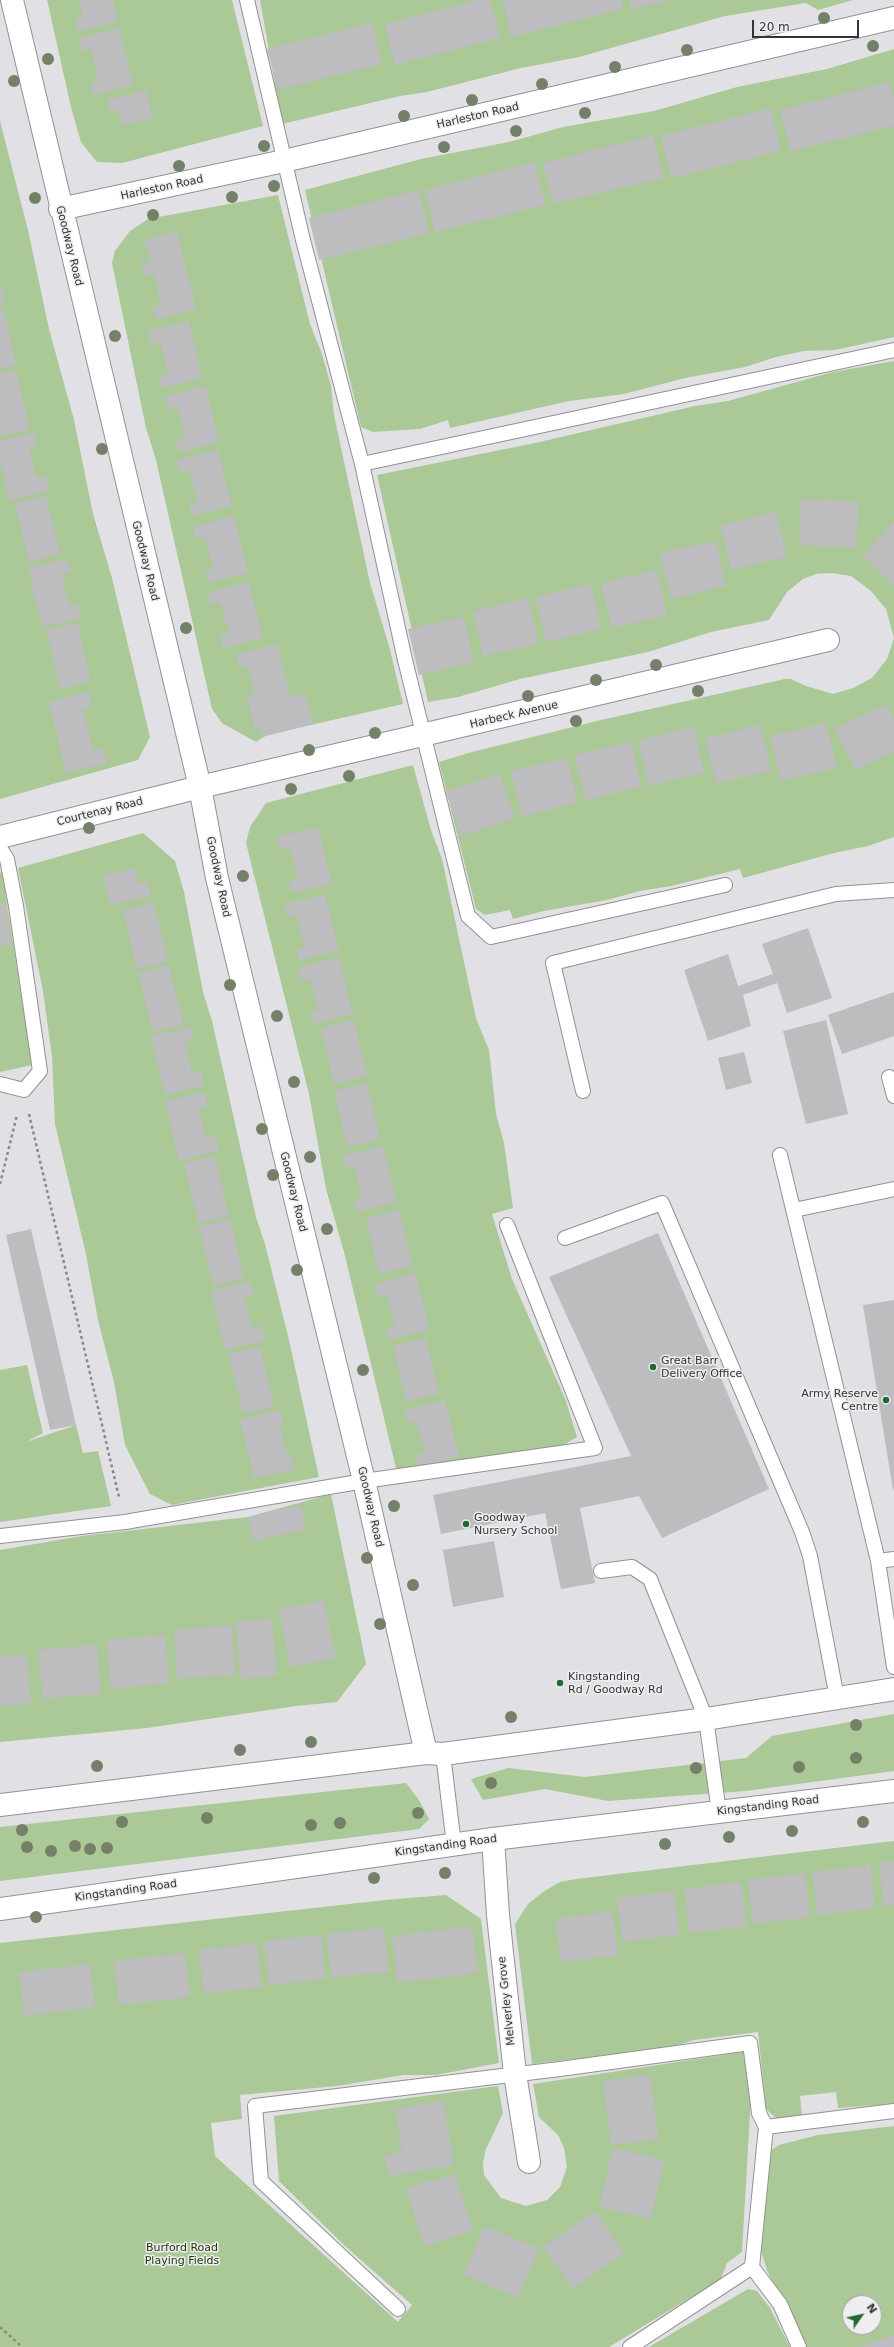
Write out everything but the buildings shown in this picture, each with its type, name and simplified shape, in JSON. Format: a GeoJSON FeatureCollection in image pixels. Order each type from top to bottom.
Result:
{"type":"FeatureCollection","features":[{"type":"Feature","properties":{"kind":"street","name":"Goodway Road"},"geometry":{"type":"LineString","coordinates":[[12,0],[60,210],[200,787],[217,878],[364,1482],[434,1754]]}},
{"type":"Feature","properties":{"kind":"street","name":"Harleston Road"},"geometry":{"type":"LineString","coordinates":[[60,210],[284,161],[894,18]]}},
{"type":"Feature","properties":{"kind":"street","name":"Harbeck Avenue"},"geometry":{"type":"LineString","coordinates":[[200,787],[424,736],[828,640]]}},
{"type":"Feature","properties":{"kind":"street","name":"Courtenay Road"},"geometry":{"type":"LineString","coordinates":[[0,837],[200,787]]}},
{"type":"Feature","properties":{"kind":"street"},"geometry":{"type":"LineString","coordinates":[[0,1805],[434,1754],[706,1719],[894,1689]]}},
{"type":"Feature","properties":{"kind":"street","name":"Kingstanding Road"},"geometry":{"type":"LineString","coordinates":[[0,1909],[493,1839],[894,1791]]}},
{"type":"Feature","properties":{"kind":"street","name":"Melverley Grove"},"geometry":{"type":"LineString","coordinates":[[493,1839],[498,1915],[515,2074],[529,2162]]}},
{"type":"Feature","properties":{"kind":"lane"},"geometry":{"type":"LineString","coordinates":[[247,0],[284,161],[362,464],[424,736],[468,916],[491,937],[724,885]]}},
{"type":"Feature","properties":{"kind":"lane"},"geometry":{"type":"LineString","coordinates":[[362,464],[894,350]]}},
{"type":"Feature","properties":{"kind":"lane"},"geometry":{"type":"LineString","coordinates":[[0,848],[7,859],[16,906],[40,1071],[24,1090],[0,1084]]}},
{"type":"Feature","properties":{"kind":"lane"},"geometry":{"type":"LineString","coordinates":[[583,1091],[553,963],[836,894],[894,890]]}},
{"type":"Feature","properties":{"kind":"lane"},"geometry":{"type":"LineString","coordinates":[[889,1077],[894,1096]]}},
{"type":"Feature","properties":{"kind":"lane"},"geometry":{"type":"LineString","coordinates":[[780,1155],[878,1561],[894,1667]]}},
{"type":"Feature","properties":{"kind":"lane"},"geometry":{"type":"LineString","coordinates":[[794,1210],[894,1189]]}},
{"type":"Feature","properties":{"kind":"lane"},"geometry":{"type":"LineString","coordinates":[[565,1238],[662,1203],[804,1538],[810,1556],[837,1698]]}},
{"type":"Feature","properties":{"kind":"lane"},"geometry":{"type":"LineString","coordinates":[[0,1536],[125,1522],[364,1482],[595,1448],[507,1226]]}},
{"type":"Feature","properties":{"kind":"lane"},"geometry":{"type":"LineString","coordinates":[[878,1561],[894,1559]]}},
{"type":"Feature","properties":{"kind":"lane"},"geometry":{"type":"LineString","coordinates":[[601,1571],[632,1567],[650,1579],[706,1719],[719,1812]]}},
{"type":"Feature","properties":{"kind":"lane"},"geometry":{"type":"LineString","coordinates":[[434,1754],[454,1845]]}},
{"type":"Feature","properties":{"kind":"lane"},"geometry":{"type":"LineString","coordinates":[[398,2309],[261,2181],[256,2106],[750,2043],[759,2112],[766,2127],[752,2267],[780,2304],[799,2347]]}},
{"type":"Feature","properties":{"kind":"lane"},"geometry":{"type":"LineString","coordinates":[[766,2127],[894,2111]]}},
{"type":"Feature","properties":{"kind":"lane"},"geometry":{"type":"LineString","coordinates":[[630,2347],[752,2267]]}},
{"type":"Feature","properties":{"kind":"path"},"geometry":{"type":"LineString","coordinates":[[0,1184],[24,1090]]}},
{"type":"Feature","properties":{"kind":"path"},"geometry":{"type":"LineString","coordinates":[[24,1090],[125,1522]]}},
{"type":"Feature","properties":{"kind":"path"},"geometry":{"type":"LineString","coordinates":[[0,2327],[22,2347]]}},
{"type":"Feature","properties":{"kind":"green space"},"geometry":{"type":"Polygon","coordinates":[[[47,0],[232,0],[263,126],[122,163],[97,162],[81,142],[71,107],[47,0]]]}},
{"type":"Feature","properties":{"kind":"green space"},"geometry":{"type":"Polygon","coordinates":[[[260,0],[853,0],[818,10],[806,3],[725,16],[579,57],[521,68],[427,92],[400,96],[282,124],[260,0]]]}},
{"type":"Feature","properties":{"kind":"green space"},"geometry":{"type":"Polygon","coordinates":[[[894,49],[894,337],[835,350],[804,351],[776,357],[745,367],[685,378],[624,394],[569,401],[450,428],[448,420],[420,429],[373,432],[361,427],[305,190],[421,159],[509,142],[563,127],[654,111],[737,87],[827,69],[894,49]]]}},
{"type":"Feature","properties":{"kind":"green space"},"geometry":{"type":"Polygon","coordinates":[[[0,121],[28,230],[49,329],[74,420],[93,514],[112,578],[150,737],[138,760],[0,799],[0,121]]]}},
{"type":"Feature","properties":{"kind":"green space"},"geometry":{"type":"Polygon","coordinates":[[[278,195],[310,324],[322,354],[331,386],[334,415],[370,583],[389,646],[403,704],[267,735],[256,742],[222,723],[212,709],[156,460],[146,428],[112,263],[115,251],[130,231],[148,219],[278,195]]]}},
{"type":"Feature","properties":{"kind":"green space"},"geometry":{"type":"Polygon","coordinates":[[[894,361],[894,638],[886,609],[871,591],[851,576],[831,573],[816,574],[803,579],[787,592],[769,620],[711,632],[648,652],[520,679],[458,697],[428,702],[377,475],[535,443],[695,406],[728,401],[833,372],[894,361]]]}},
{"type":"Feature","properties":{"kind":"green space"},"geometry":{"type":"Polygon","coordinates":[[[894,638],[894,837],[868,846],[834,853],[743,878],[740,869],[671,886],[640,891],[607,900],[544,911],[513,919],[510,910],[485,915],[476,909],[439,762],[472,752],[601,720],[785,679],[791,679],[806,686],[833,694],[853,688],[872,678],[887,659],[894,638]]]}},
{"type":"Feature","properties":{"kind":"green space"},"geometry":{"type":"Polygon","coordinates":[[[413,765],[431,830],[442,859],[476,1018],[489,1050],[496,1114],[504,1143],[513,1208],[492,1214],[512,1279],[566,1401],[577,1437],[555,1450],[397,1472],[344,1252],[326,1189],[309,1094],[246,843],[250,827],[266,803],[413,765]]]}},
{"type":"Feature","properties":{"kind":"green space"},"geometry":{"type":"Polygon","coordinates":[[[143,833],[175,861],[184,892],[203,992],[212,1021],[256,1217],[265,1244],[289,1340],[319,1477],[172,1505],[150,1494],[125,1445],[114,1382],[98,1320],[86,1254],[55,1124],[52,1057],[43,991],[18,868],[143,833]]]}},
{"type":"Feature","properties":{"kind":"green space"},"geometry":{"type":"Polygon","coordinates":[[[2,872],[32,1065],[0,1072],[0,873],[2,872]]]}},
{"type":"Feature","properties":{"kind":"green space"},"geometry":{"type":"Polygon","coordinates":[[[27,1365],[43,1433],[26,1442],[76,1425],[83,1453],[98,1451],[111,1506],[0,1522],[0,1370],[27,1365]]]}},
{"type":"Feature","properties":{"kind":"green space"},"geometry":{"type":"Polygon","coordinates":[[[331,1494],[366,1664],[337,1702],[296,1706],[147,1728],[0,1742],[0,1550],[82,1536],[248,1517],[331,1494]]]}},
{"type":"Feature","properties":{"kind":"green space"},"geometry":{"type":"Polygon","coordinates":[[[894,1714],[894,1771],[746,1791],[608,1801],[545,1789],[483,1800],[471,1779],[508,1768],[585,1777],[746,1758],[772,1736],[894,1714]]]}},
{"type":"Feature","properties":{"kind":"green space"},"geometry":{"type":"Polygon","coordinates":[[[406,1783],[419,1800],[429,1819],[419,1829],[0,1881],[0,1827],[406,1783]]]}},
{"type":"Feature","properties":{"kind":"green space"},"geometry":{"type":"Polygon","coordinates":[[[894,1841],[894,2104],[838,2108],[836,2092],[800,2096],[802,2116],[778,2120],[766,2109],[758,2032],[694,2040],[667,2048],[532,2064],[515,1924],[528,1904],[543,1892],[560,1882],[576,1879],[894,1841]]]}},
{"type":"Feature","properties":{"kind":"green space","name":"Burford Road Playing Fields"},"geometry":{"type":"Polygon","coordinates":[[[446,1895],[481,1919],[499,2063],[436,2075],[403,2075],[337,2086],[240,2095],[242,2119],[211,2123],[215,2156],[398,2322],[412,2305],[344,2245],[279,2181],[274,2116],[498,2086],[503,2113],[486,2149],[483,2162],[484,2175],[501,2198],[526,2206],[547,2200],[560,2187],[567,2167],[564,2148],[558,2135],[539,2117],[533,2084],[743,2052],[751,2097],[742,2252],[727,2263],[721,2279],[609,2347],[0,2347],[0,1943],[385,1900],[446,1895]]]}},
{"type":"Feature","properties":{"kind":"green space"},"geometry":{"type":"Polygon","coordinates":[[[894,2126],[894,2347],[802,2347],[767,2270],[759,2245],[770,2151],[779,2145],[818,2135],[894,2126]]]}},
{"type":"Feature","properties":{"kind":"green space"},"geometry":{"type":"Polygon","coordinates":[[[748,2289],[757,2291],[770,2308],[790,2347],[649,2347],[748,2289]]]}},
{"type":"Feature","properties":{"kind":"place","name":"Great Barr Delivery Office"},"geometry":{"type":"Point","coordinates":[653,1367]}},
{"type":"Feature","properties":{"kind":"place","name":"Army Reserve Centre"},"geometry":{"type":"Point","coordinates":[886,1400]}},
{"type":"Feature","properties":{"kind":"place","name":"Goodway Nursery School"},"geometry":{"type":"Point","coordinates":[466,1524]}},
{"type":"Feature","properties":{"kind":"place","name":"Kingstanding Rd / Goodway Rd"},"geometry":{"type":"Point","coordinates":[560,1683]}}]}
